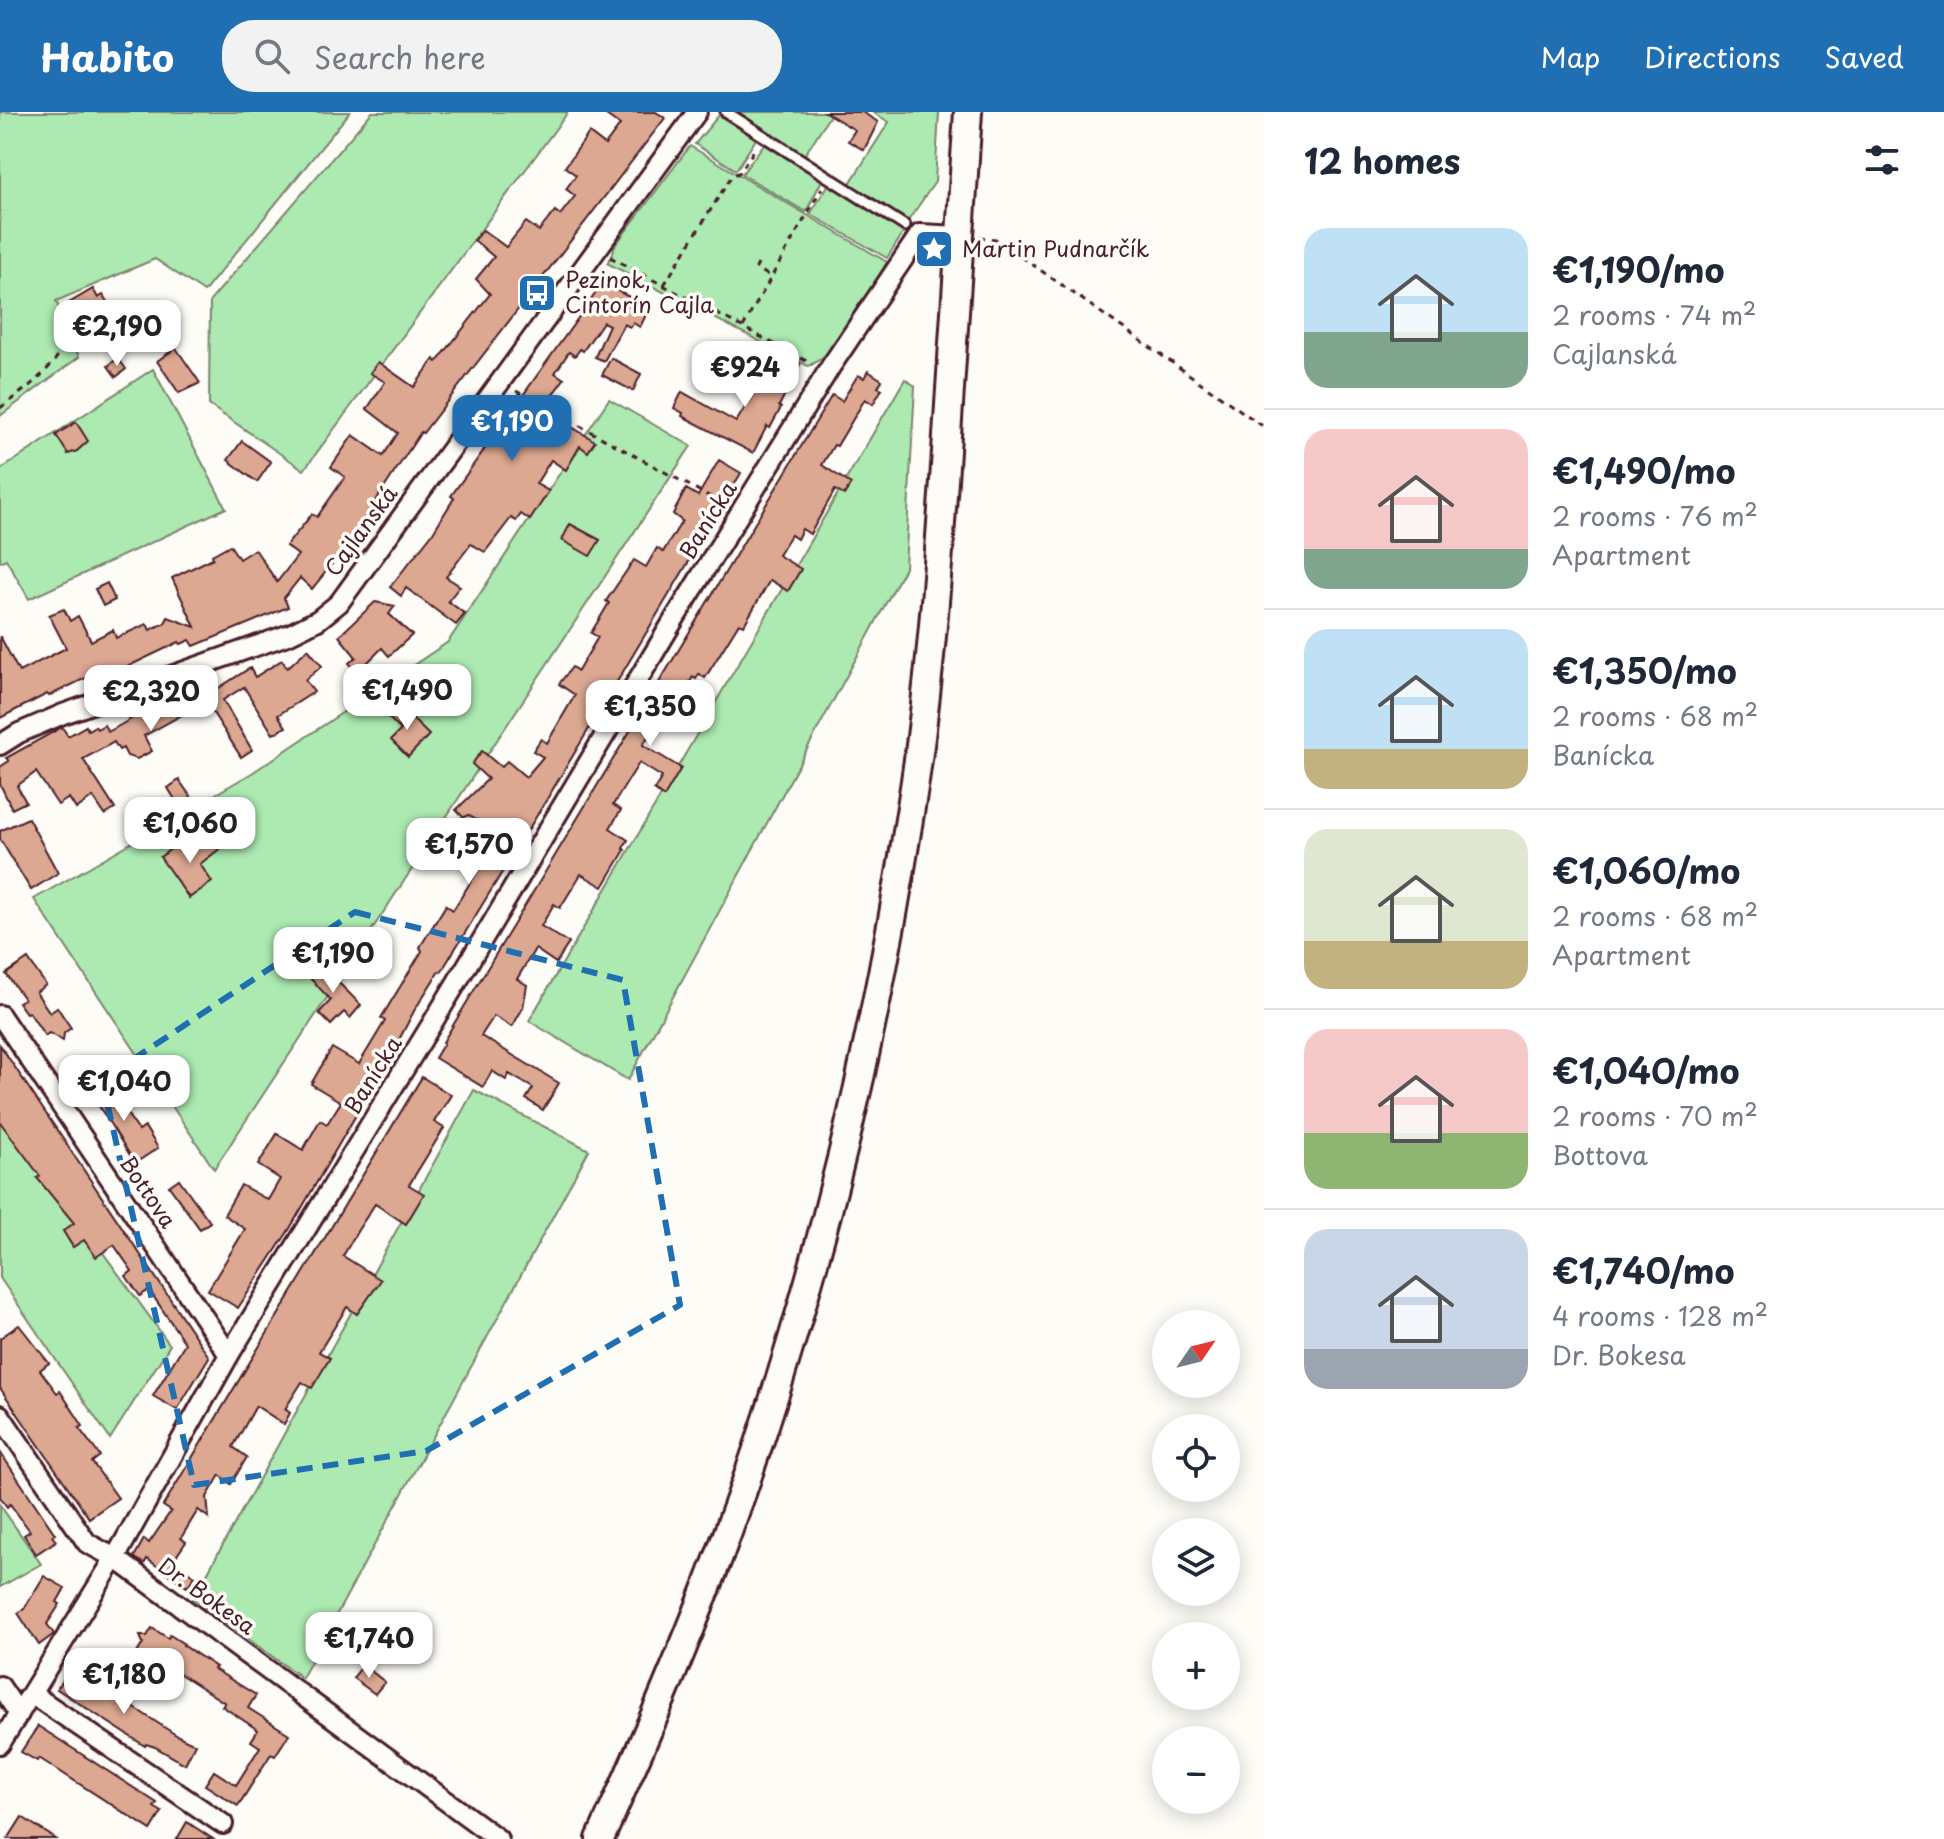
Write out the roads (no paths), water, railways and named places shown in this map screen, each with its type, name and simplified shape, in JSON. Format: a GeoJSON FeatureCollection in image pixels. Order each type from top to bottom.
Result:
{"type":"FeatureCollection","features":[{"type":"Feature","properties":{"kind":"main road"},"geometry":{"type":"LineString","coordinates":[[600,1839],[676,1666],[722,1547],[760,1435],[816,1249],[867,1042],[911,808],[924,714],[942,515],[968,112]]}},
{"type":"Feature","properties":{"kind":"street","name":"Cajlanská"},"geometry":{"type":"LineString","coordinates":[[0,745],[63,714],[290,634],[318,620],[339,603],[697,112]]}},
{"type":"Feature","properties":{"kind":"street"},"geometry":{"type":"LineString","coordinates":[[913,230],[960,236]]}},
{"type":"Feature","properties":{"kind":"street","name":"Banícka"},"geometry":{"type":"LineString","coordinates":[[0,1744],[115,1558],[229,1355],[913,230]]}},
{"type":"Feature","properties":{"kind":"street","name":"Bottova"},"geometry":{"type":"LineString","coordinates":[[0,1015],[229,1355]]}},
{"type":"Feature","properties":{"kind":"street","name":"Dr. Bokesa"},"geometry":{"type":"LineString","coordinates":[[0,1415],[87,1543],[115,1558],[498,1839]]}},
{"type":"Feature","properties":{"kind":"street"},"geometry":{"type":"LineString","coordinates":[[0,1686],[19,1714]]}},
{"type":"Feature","properties":{"kind":"street"},"geometry":{"type":"LineString","coordinates":[[32,1694],[223,1824]]}},
{"type":"Feature","properties":{"kind":"lane"},"geometry":{"type":"LineString","coordinates":[[726,112],[913,230]]}},
{"type":"Feature","properties":{"kind":"place","name":"Martin Pudnarčík"},"geometry":{"type":"Point","coordinates":[934,249]}},
{"type":"Feature","properties":{"kind":"place","name":"Pezinok, Cintorín Cajla"},"geometry":{"type":"Point","coordinates":[537,293]}}]}
